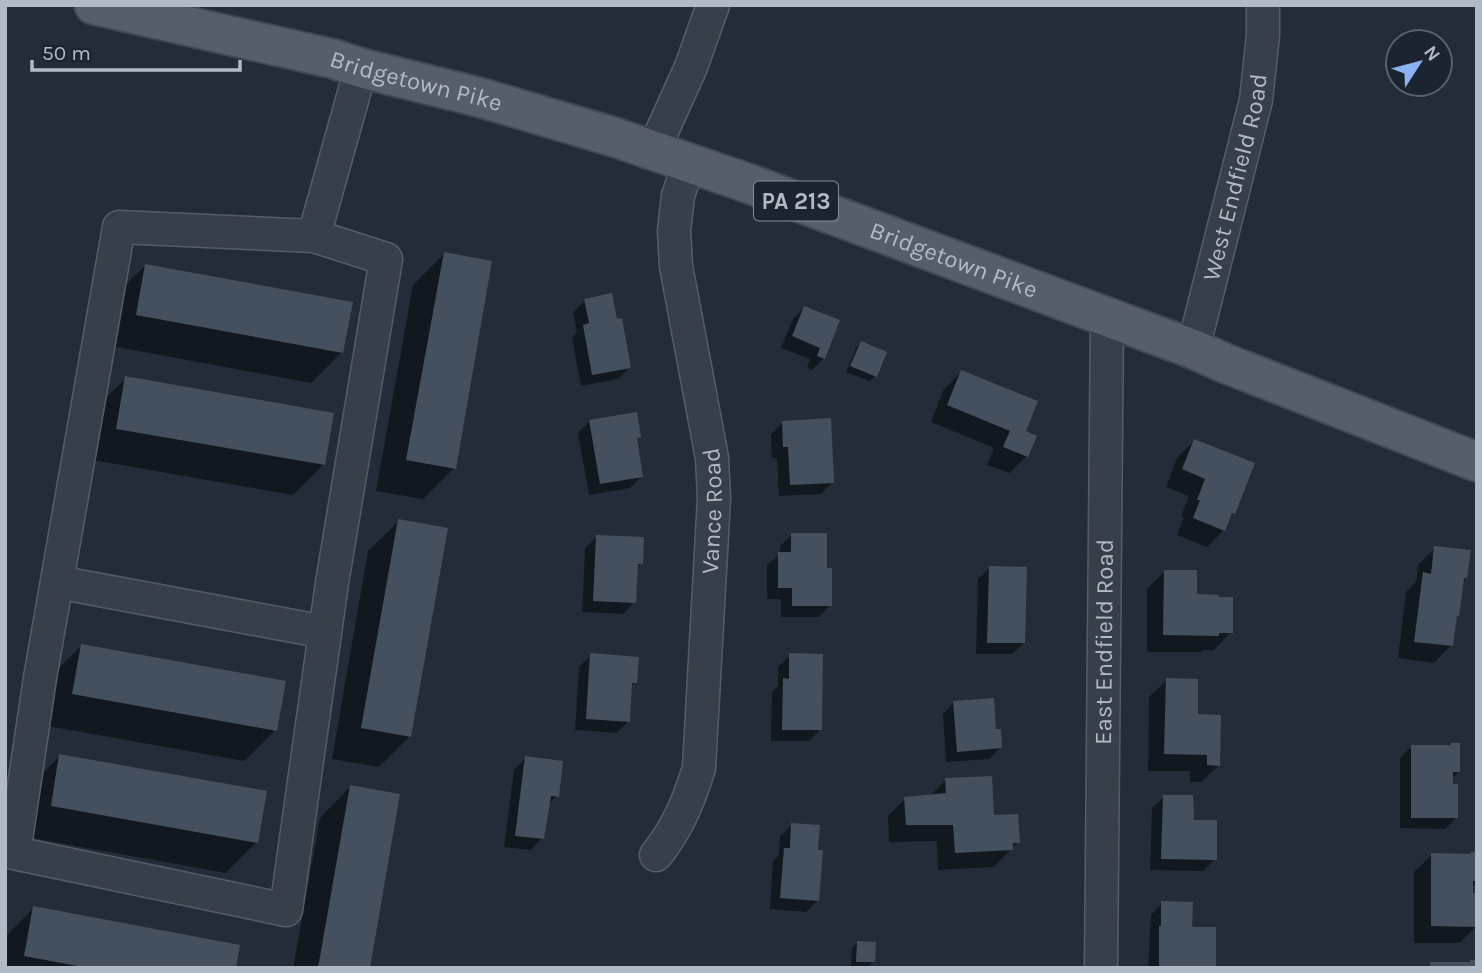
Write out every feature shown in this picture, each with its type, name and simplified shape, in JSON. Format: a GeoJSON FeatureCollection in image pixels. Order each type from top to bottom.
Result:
{"type":"FeatureCollection","features":[{"type":"Feature","properties":{"kind":"main road","name":"Bridgetown Pike"},"geometry":{"type":"LineString","coordinates":[[94,5],[334,59],[482,98],[617,138],[763,189],[1193,349],[1477,462]]}},
{"type":"Feature","properties":{"kind":"street"},"geometry":{"type":"LineString","coordinates":[[653,151],[691,67],[713,5]]}},
{"type":"Feature","properties":{"kind":"street","name":"West Endfield Road"},"geometry":{"type":"LineString","coordinates":[[1193,349],[1256,100],[1263,35],[1263,5]]}},
{"type":"Feature","properties":{"kind":"street"},"geometry":{"type":"LineString","coordinates":[[314,236],[361,68]]}},
{"type":"Feature","properties":{"kind":"street","name":"Vance Road"},"geometry":{"type":"LineString","coordinates":[[656,855],[678,824],[699,768],[714,498],[712,458],[676,266],[674,231],[678,196],[690,163]]}},
{"type":"Feature","properties":{"kind":"street"},"geometry":{"type":"LineString","coordinates":[[119,227],[314,236],[386,259],[325,632],[286,910],[14,853],[57,582],[119,227]]}},
{"type":"Feature","properties":{"kind":"street","name":"East Endfield Road"},"geometry":{"type":"LineString","coordinates":[[1101,968],[1107,318]]}},
{"type":"Feature","properties":{"kind":"street"},"geometry":{"type":"LineString","coordinates":[[57,582],[325,632]]}},
{"type":"Feature","properties":{"kind":"building"},"geometry":{"type":"Polygon","coordinates":[[[444,252],[492,261],[456,469],[406,460],[444,252]]]}},
{"type":"Feature","properties":{"kind":"building"},"geometry":{"type":"Polygon","coordinates":[[[145,264],[353,302],[343,353],[136,315],[145,264]]]}},
{"type":"Feature","properties":{"kind":"building"},"geometry":{"type":"Polygon","coordinates":[[[612,293],[617,319],[622,318],[631,368],[592,375],[583,325],[589,323],[584,299],[612,293]]]}},
{"type":"Feature","properties":{"kind":"building"},"geometry":{"type":"Polygon","coordinates":[[[804,306],[840,320],[825,359],[817,356],[820,348],[792,336],[804,306]]]}},
{"type":"Feature","properties":{"kind":"building"},"geometry":{"type":"Polygon","coordinates":[[[861,341],[887,352],[877,377],[850,366],[861,341]]]}},
{"type":"Feature","properties":{"kind":"building"},"geometry":{"type":"Polygon","coordinates":[[[961,370],[1038,401],[1026,431],[1037,436],[1028,457],[1003,447],[1010,431],[947,405],[961,370]]]}},
{"type":"Feature","properties":{"kind":"building"},"geometry":{"type":"Polygon","coordinates":[[[125,376],[334,413],[325,465],[116,429],[125,376]]]}},
{"type":"Feature","properties":{"kind":"building"},"geometry":{"type":"Polygon","coordinates":[[[637,412],[641,437],[637,438],[643,477],[600,484],[589,420],[637,412]]]}},
{"type":"Feature","properties":{"kind":"building"},"geometry":{"type":"Polygon","coordinates":[[[831,418],[834,483],[790,485],[788,447],[783,447],[782,421],[831,418]]]}},
{"type":"Feature","properties":{"kind":"building"},"geometry":{"type":"Polygon","coordinates":[[[1194,439],[1255,463],[1235,514],[1232,513],[1225,531],[1193,518],[1205,479],[1182,469],[1194,439]]]}},
{"type":"Feature","properties":{"kind":"building"},"geometry":{"type":"Polygon","coordinates":[[[398,519],[448,528],[411,737],[361,728],[398,519]]]}},
{"type":"Feature","properties":{"kind":"building"},"geometry":{"type":"Polygon","coordinates":[[[791,533],[827,533],[827,568],[832,568],[832,606],[792,606],[792,588],[778,588],[778,552],[791,552],[791,533]]]}},
{"type":"Feature","properties":{"kind":"building"},"geometry":{"type":"Polygon","coordinates":[[[596,535],[644,537],[643,564],[638,564],[636,603],[593,601],[596,535]]]}},
{"type":"Feature","properties":{"kind":"building"},"geometry":{"type":"Polygon","coordinates":[[[1434,546],[1471,550],[1453,646],[1414,642],[1423,572],[1431,574],[1434,546]]]}},
{"type":"Feature","properties":{"kind":"building"},"geometry":{"type":"Polygon","coordinates":[[[989,566],[1027,567],[1025,643],[987,643],[989,566]]]}},
{"type":"Feature","properties":{"kind":"building"},"geometry":{"type":"Polygon","coordinates":[[[1164,570],[1197,570],[1197,594],[1233,597],[1233,633],[1219,633],[1219,636],[1163,635],[1164,570]]]}},
{"type":"Feature","properties":{"kind":"building"},"geometry":{"type":"Polygon","coordinates":[[[81,644],[286,681],[277,731],[72,694],[81,644]]]}},
{"type":"Feature","properties":{"kind":"building"},"geometry":{"type":"Polygon","coordinates":[[[590,653],[639,657],[637,683],[632,683],[630,722],[586,719],[590,653]]]}},
{"type":"Feature","properties":{"kind":"building"},"geometry":{"type":"Polygon","coordinates":[[[789,653],[823,654],[822,730],[782,730],[783,678],[789,679],[789,653]]]}},
{"type":"Feature","properties":{"kind":"building"},"geometry":{"type":"Polygon","coordinates":[[[1166,678],[1198,679],[1198,714],[1221,715],[1220,766],[1207,765],[1207,755],[1164,754],[1166,678]]]}},
{"type":"Feature","properties":{"kind":"building"},"geometry":{"type":"Polygon","coordinates":[[[994,698],[996,729],[1001,729],[1002,748],[957,752],[953,701],[994,698]]]}},
{"type":"Feature","properties":{"kind":"building"},"geometry":{"type":"Polygon","coordinates":[[[1460,743],[1460,772],[1453,772],[1453,784],[1458,784],[1458,818],[1411,818],[1411,745],[1460,743]]]}},
{"type":"Feature","properties":{"kind":"building"},"geometry":{"type":"Polygon","coordinates":[[[59,754],[267,791],[258,843],[51,806],[59,754]]]}},
{"type":"Feature","properties":{"kind":"building"},"geometry":{"type":"Polygon","coordinates":[[[525,756],[563,761],[559,797],[551,796],[544,839],[515,836],[525,756]]]}},
{"type":"Feature","properties":{"kind":"building"},"geometry":{"type":"Polygon","coordinates":[[[992,776],[994,815],[1018,814],[1020,843],[1013,843],[1013,850],[955,853],[953,825],[906,825],[904,797],[946,793],[945,778],[992,776]]]}},
{"type":"Feature","properties":{"kind":"building"},"geometry":{"type":"Polygon","coordinates":[[[350,785],[400,794],[370,968],[318,968],[350,785]]]}},
{"type":"Feature","properties":{"kind":"building"},"geometry":{"type":"Polygon","coordinates":[[[1163,795],[1193,795],[1194,820],[1217,820],[1217,860],[1161,859],[1163,795]]]}},
{"type":"Feature","properties":{"kind":"building"},"geometry":{"type":"Polygon","coordinates":[[[791,823],[820,825],[818,850],[823,850],[819,901],[780,898],[784,848],[790,848],[791,823]]]}},
{"type":"Feature","properties":{"kind":"building"},"geometry":{"type":"Polygon","coordinates":[[[1477,852],[1477,881],[1473,881],[1473,893],[1477,893],[1477,927],[1431,926],[1431,853],[1477,852]]]}},
{"type":"Feature","properties":{"kind":"building"},"geometry":{"type":"Polygon","coordinates":[[[1161,901],[1193,902],[1192,927],[1216,927],[1216,967],[1159,967],[1161,901]]]}},
{"type":"Feature","properties":{"kind":"building"},"geometry":{"type":"Polygon","coordinates":[[[33,906],[240,945],[236,968],[88,968],[24,956],[33,906]]]}},
{"type":"Feature","properties":{"kind":"building"},"geometry":{"type":"Polygon","coordinates":[[[857,941],[876,942],[875,962],[856,962],[857,941]]]}},
{"type":"Feature","properties":{"kind":"building"},"geometry":{"type":"Polygon","coordinates":[[[1477,960],[1477,968],[1430,968],[1430,962],[1477,960]]]}}]}
